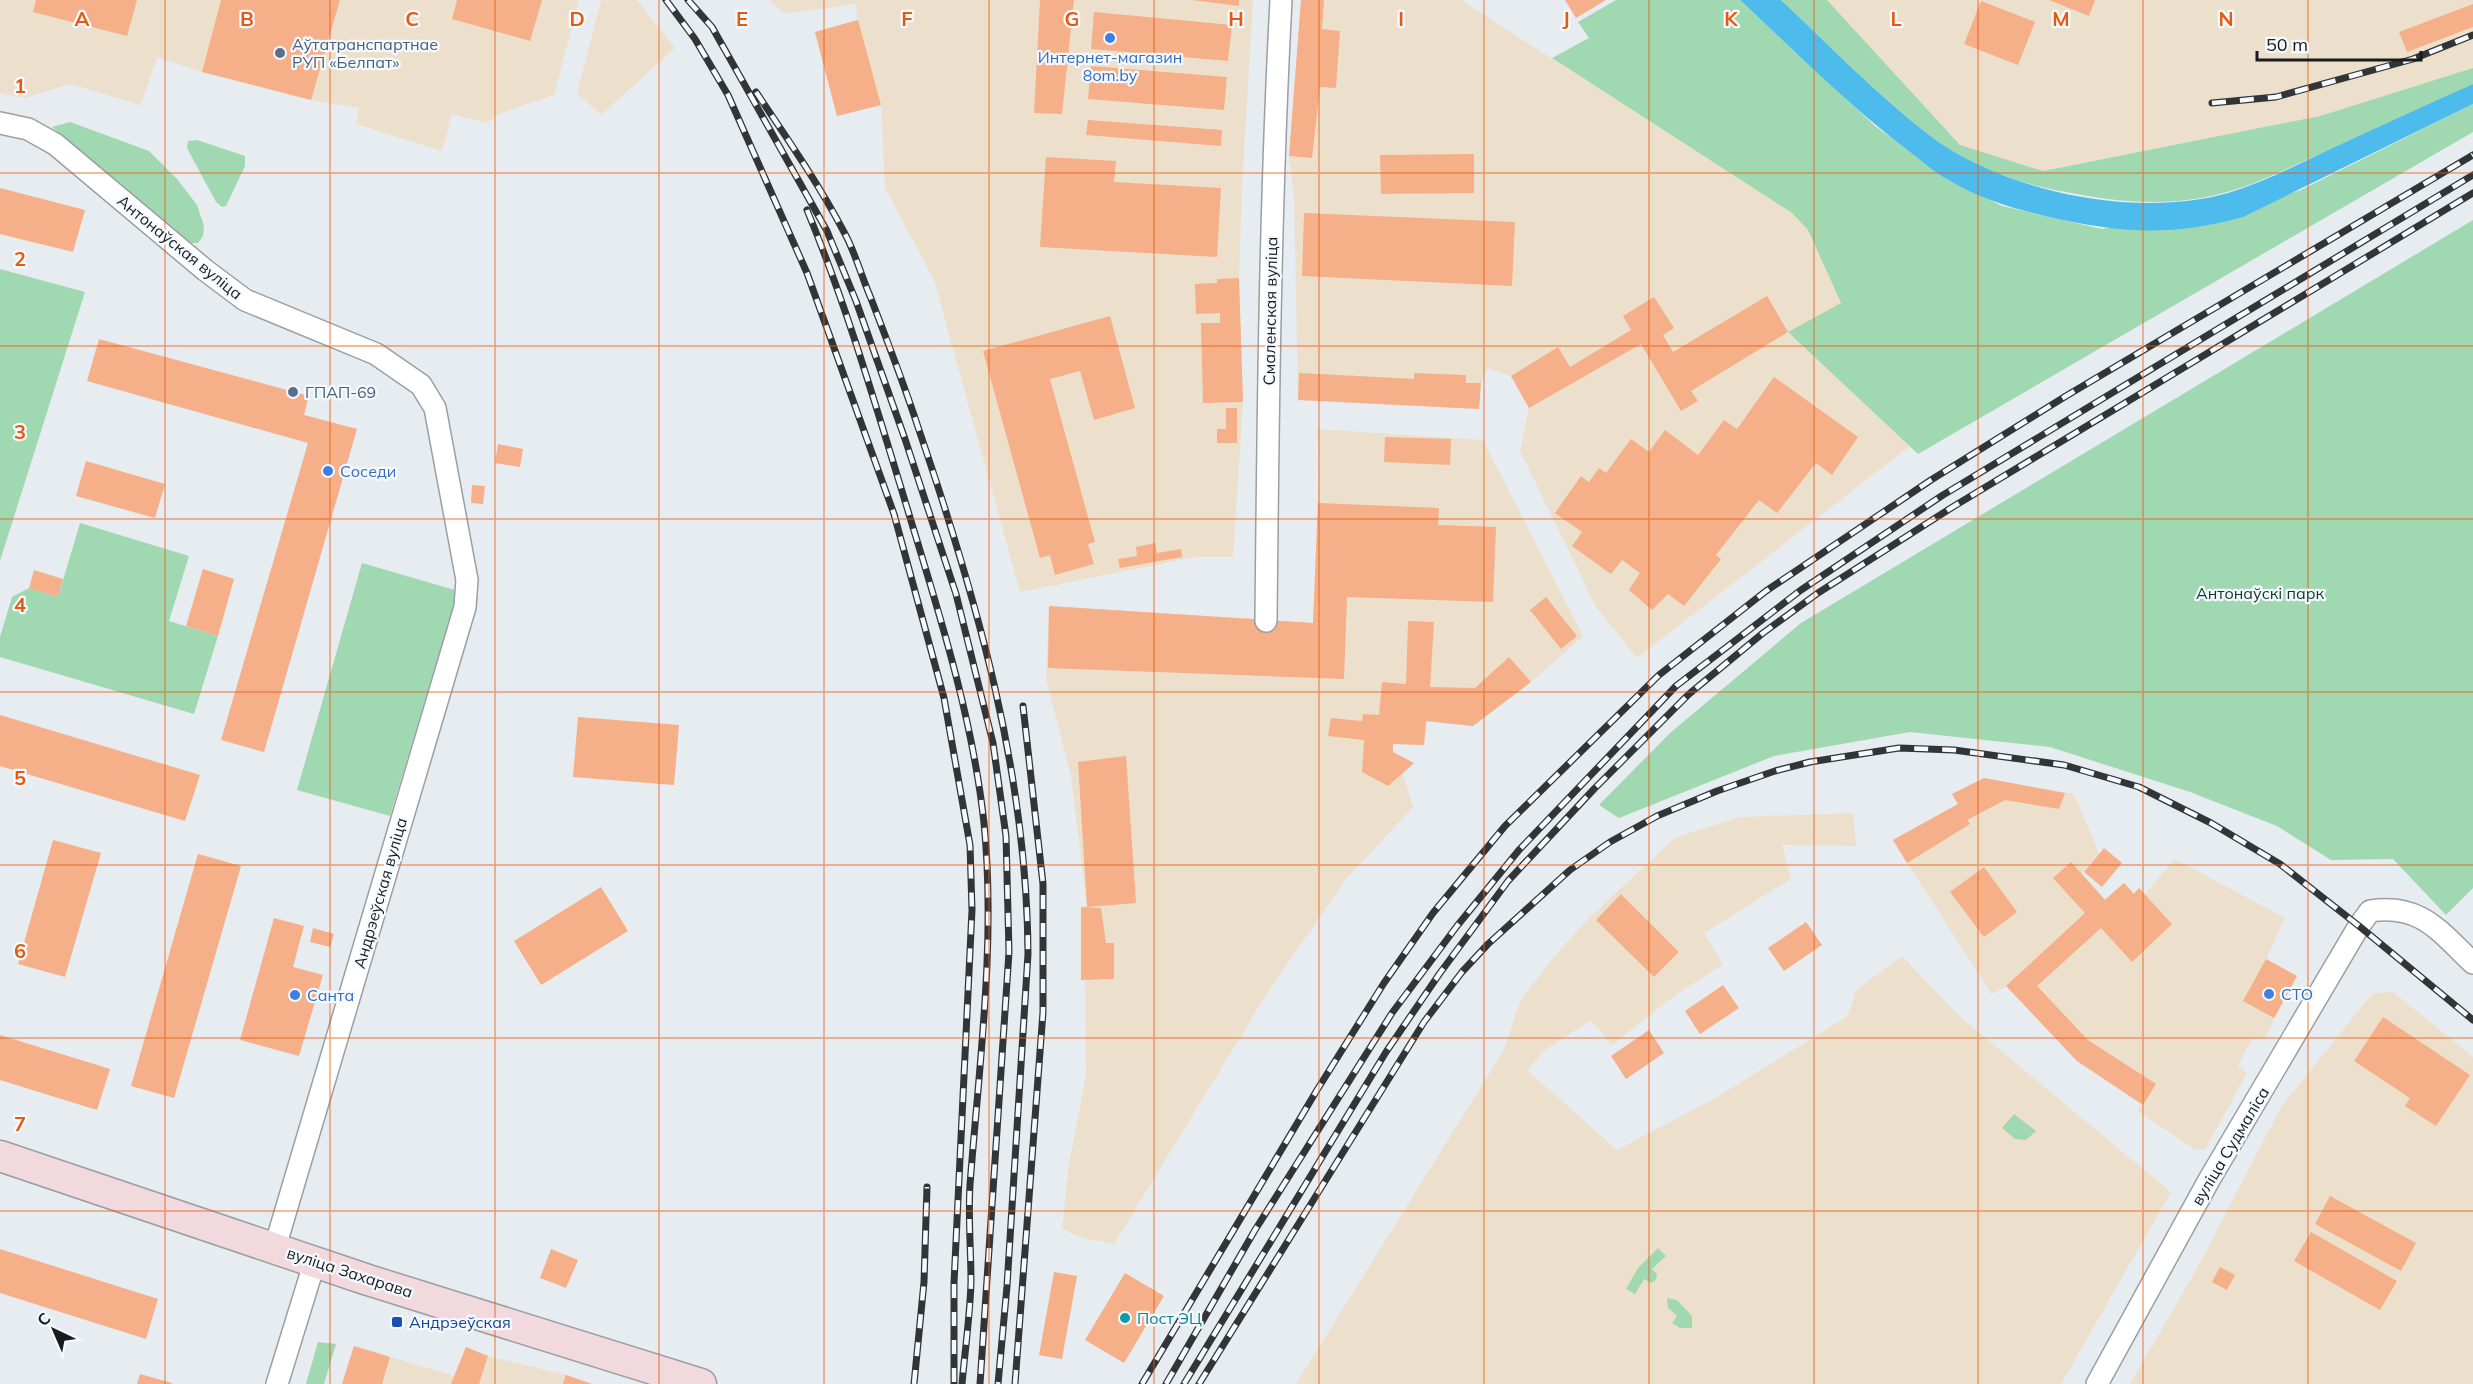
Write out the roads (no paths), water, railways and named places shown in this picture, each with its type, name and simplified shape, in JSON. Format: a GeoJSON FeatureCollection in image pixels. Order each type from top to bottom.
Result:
{"type":"FeatureCollection","features":[{"type":"Feature","properties":{"kind":"main road","name":"вуліца Захарава"},"geometry":{"type":"LineString","coordinates":[[0,1156],[315,1261],[701,1384]]}},
{"type":"Feature","properties":{"kind":"street","name":"Смаленская вуліца"},"geometry":{"type":"LineString","coordinates":[[1266,621],[1270,299],[1281,0]]}},
{"type":"Feature","properties":{"kind":"street","name":"Антонаўская вуліца"},"geometry":{"type":"LineString","coordinates":[[0,123],[28,129],[55,144],[205,270],[245,300],[376,354],[421,385],[435,408],[467,580],[465,607]]}},
{"type":"Feature","properties":{"kind":"street","name":"Андрэеўская вуліца"},"geometry":{"type":"LineString","coordinates":[[275,1247],[465,607]]}},
{"type":"Feature","properties":{"kind":"street","name":"вуліца Судмаліса"},"geometry":{"type":"LineString","coordinates":[[2097,1384],[2209,1180],[2370,911],[2384,909],[2413,913],[2430,922],[2473,963]]}},
{"type":"Feature","properties":{"kind":"street"},"geometry":{"type":"LineString","coordinates":[[277,1384],[315,1261]]}},
{"type":"Feature","properties":{"kind":"water"},"geometry":{"type":"Polygon","coordinates":[[[1740,0],[1781,0],[1891,103],[1929,135],[1959,155],[1994,172],[2032,185],[2072,195],[2113,201],[2154,203],[2192,200],[2228,193],[2277,174],[2473,84],[2473,104],[2243,217],[2192,228],[2168,230],[2096,226],[2007,206],[1971,192],[1942,176],[1866,117],[1740,0]]]}},
{"type":"Feature","properties":{"kind":"railway"},"geometry":{"type":"LineString","coordinates":[[666,0],[695,39],[728,95],[807,273],[894,514],[944,698],[970,845],[972,910],[954,1283],[954,1384]]}},
{"type":"Feature","properties":{"kind":"railway"},"geometry":{"type":"LineString","coordinates":[[688,0],[712,27],[827,231],[856,301],[956,594],[993,743],[1006,836],[1009,952],[980,1384]]}},
{"type":"Feature","properties":{"kind":"railway"},"geometry":{"type":"LineString","coordinates":[[2212,103],[2276,97],[2413,59],[2473,35]]}},
{"type":"Feature","properties":{"kind":"railway"},"geometry":{"type":"LineString","coordinates":[[756,92],[824,196],[855,256],[907,396],[960,558],[979,623],[1008,753],[1019,820],[1028,954],[1007,1286],[998,1384]]}},
{"type":"Feature","properties":{"kind":"railway"},"geometry":{"type":"LineString","coordinates":[[1142,1384],[1317,1090],[1384,983],[1433,913],[1505,826],[1659,675],[1766,591],[1931,480],[2066,396],[2473,155]]}},
{"type":"Feature","properties":{"kind":"railway"},"geometry":{"type":"LineString","coordinates":[[1166,1384],[1255,1230],[1392,1013],[1457,926],[1519,850],[1676,686],[1801,590],[1943,495],[2473,175]]}},
{"type":"Feature","properties":{"kind":"railway"},"geometry":{"type":"LineString","coordinates":[[1184,1384],[1386,1052],[1440,973],[1508,881],[1594,789],[1689,694],[1763,633],[1818,593],[1951,508],[2473,193]]}},
{"type":"Feature","properties":{"kind":"railway"},"geometry":{"type":"LineString","coordinates":[[807,210],[835,281],[883,427],[941,620],[971,741],[984,823],[988,913],[987,959],[970,1185],[971,1282],[962,1384]]}},
{"type":"Feature","properties":{"kind":"railway"},"geometry":{"type":"LineString","coordinates":[[1015,1384],[1043,1012],[1043,884],[1023,706]]}},
{"type":"Feature","properties":{"kind":"railway"},"geometry":{"type":"LineString","coordinates":[[1199,1384],[1424,1022],[1462,972],[1488,944],[1570,870],[1610,842],[1657,816],[1717,791],[1775,771],[1810,762],[1899,748],[1954,750],[2064,765],[2139,787],[2211,823],[2280,864],[2473,1020]]}},
{"type":"Feature","properties":{"kind":"railway"},"geometry":{"type":"LineString","coordinates":[[914,1384],[924,1282],[927,1187]]}},
{"type":"Feature","properties":{"kind":"place","name":"Интернет-магазин 8om.by"},"geometry":{"type":"Point","coordinates":[1110,38]}},
{"type":"Feature","properties":{"kind":"place","name":"Аўтатранспартнае РУП «Белпат»"},"geometry":{"type":"Point","coordinates":[280,53]}},
{"type":"Feature","properties":{"kind":"place","name":"ГПАП-69"},"geometry":{"type":"Point","coordinates":[293,392]}},
{"type":"Feature","properties":{"kind":"place","name":"Соседи"},"geometry":{"type":"Point","coordinates":[328,471]}},
{"type":"Feature","properties":{"kind":"place","name":"СТО"},"geometry":{"type":"Point","coordinates":[2269,994]}},
{"type":"Feature","properties":{"kind":"place","name":"Санта"},"geometry":{"type":"Point","coordinates":[295,995]}},
{"type":"Feature","properties":{"kind":"place","name":"Пост ЭЦ"},"geometry":{"type":"Point","coordinates":[1125,1318]}},
{"type":"Feature","properties":{"kind":"place","name":"Андрэеўская"},"geometry":{"type":"Point","coordinates":[397,1322]}},
{"type":"Feature","properties":{"kind":"park label","name":"Антонаўскі парк"},"geometry":{"type":"Point","coordinates":[2260,593]}}]}
